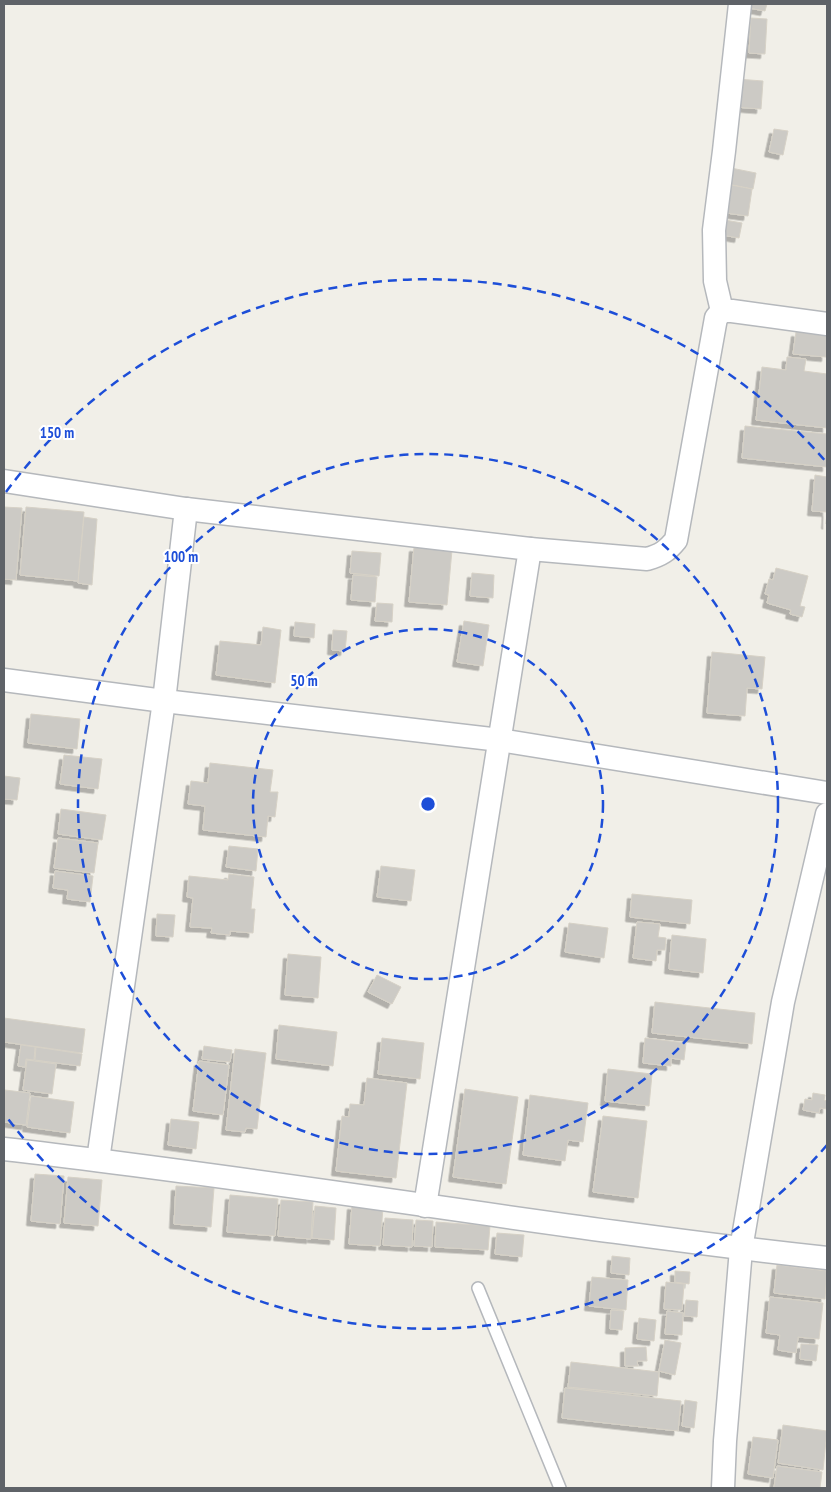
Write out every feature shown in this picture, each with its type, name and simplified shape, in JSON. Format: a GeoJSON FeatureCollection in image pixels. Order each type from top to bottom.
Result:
{"type":"FeatureCollection","features":[{"type":"Feature","properties":{"kind":"street"},"geometry":{"type":"LineString","coordinates":[[722,311],[715,281],[714,230],[740,4]]}},
{"type":"Feature","properties":{"kind":"street"},"geometry":{"type":"LineString","coordinates":[[722,311],[745,312],[827,324]]}},
{"type":"Feature","properties":{"kind":"street"},"geometry":{"type":"LineString","coordinates":[[4,481],[186,509],[530,549],[647,559],[658,556],[668,550],[676,540],[716,318],[722,311]]}},
{"type":"Feature","properties":{"kind":"street"},"geometry":{"type":"LineString","coordinates":[[98,1160],[164,701],[186,509]]}},
{"type":"Feature","properties":{"kind":"street"},"geometry":{"type":"LineString","coordinates":[[425,1206],[530,549]]}},
{"type":"Feature","properties":{"kind":"street"},"geometry":{"type":"LineString","coordinates":[[4,680],[164,701],[500,740],[827,793]]}},
{"type":"Feature","properties":{"kind":"street"},"geometry":{"type":"LineString","coordinates":[[723,1488],[725,1441],[741,1249],[783,1002],[827,814]]}},
{"type":"Feature","properties":{"kind":"street"},"geometry":{"type":"LineString","coordinates":[[4,1149],[98,1160],[741,1249],[827,1258]]}},
{"type":"Feature","properties":{"kind":"lane"},"geometry":{"type":"LineString","coordinates":[[478,1288],[560,1488]]}},
{"type":"Feature","properties":{"kind":"building"},"geometry":{"type":"Polygon","coordinates":[[[750,4],[767,4],[765,11],[749,8],[750,4]]]}},
{"type":"Feature","properties":{"kind":"building"},"geometry":{"type":"Polygon","coordinates":[[[751,18],[767,19],[765,54],[749,53],[751,18]]]}},
{"type":"Feature","properties":{"kind":"building"},"geometry":{"type":"Polygon","coordinates":[[[737,79],[763,81],[761,109],[735,107],[737,79]]]}},
{"type":"Feature","properties":{"kind":"building"},"geometry":{"type":"Polygon","coordinates":[[[774,129],[788,131],[783,155],[769,152],[774,129]]]}},
{"type":"Feature","properties":{"kind":"building"},"geometry":{"type":"Polygon","coordinates":[[[731,168],[756,173],[753,189],[728,184],[731,168]]]}},
{"type":"Feature","properties":{"kind":"building"},"geometry":{"type":"Polygon","coordinates":[[[731,185],[752,189],[748,216],[726,213],[731,185]]]}},
{"type":"Feature","properties":{"kind":"building"},"geometry":{"type":"Polygon","coordinates":[[[725,220],[742,223],[739,238],[722,235],[725,220]]]}},
{"type":"Feature","properties":{"kind":"building"},"geometry":{"type":"Polygon","coordinates":[[[796,332],[827,336],[826,357],[793,354],[796,332]]]}},
{"type":"Feature","properties":{"kind":"building"},"geometry":{"type":"Polygon","coordinates":[[[787,357],[806,359],[804,371],[827,374],[827,428],[756,420],[762,367],[786,370],[787,357]]]}},
{"type":"Feature","properties":{"kind":"building"},"geometry":{"type":"Polygon","coordinates":[[[745,426],[827,434],[827,467],[742,458],[745,426]]]}},
{"type":"Feature","properties":{"kind":"building"},"geometry":{"type":"Polygon","coordinates":[[[815,475],[827,477],[827,512],[812,511],[815,475]]]}},
{"type":"Feature","properties":{"kind":"building"},"geometry":{"type":"Polygon","coordinates":[[[4,507],[22,508],[16,580],[4,579],[4,507]]]}},
{"type":"Feature","properties":{"kind":"building"},"geometry":{"type":"Polygon","coordinates":[[[26,507],[84,512],[78,581],[20,575],[26,507]]]}},
{"type":"Feature","properties":{"kind":"building"},"geometry":{"type":"Polygon","coordinates":[[[84,517],[97,519],[92,585],[78,583],[84,517]]]}},
{"type":"Feature","properties":{"kind":"building"},"geometry":{"type":"Polygon","coordinates":[[[414,547],[452,550],[447,605],[409,602],[414,547]]]}},
{"type":"Feature","properties":{"kind":"building"},"geometry":{"type":"Polygon","coordinates":[[[352,551],[381,553],[379,576],[350,573],[352,551]]]}},
{"type":"Feature","properties":{"kind":"building"},"geometry":{"type":"Polygon","coordinates":[[[776,568],[808,576],[800,606],[805,607],[802,617],[790,614],[791,610],[767,603],[769,595],[765,594],[769,579],[773,580],[776,568]]]}},
{"type":"Feature","properties":{"kind":"building"},"geometry":{"type":"Polygon","coordinates":[[[472,573],[494,575],[493,598],[470,596],[472,573]]]}},
{"type":"Feature","properties":{"kind":"building"},"geometry":{"type":"Polygon","coordinates":[[[353,575],[377,577],[375,602],[351,600],[353,575]]]}},
{"type":"Feature","properties":{"kind":"building"},"geometry":{"type":"Polygon","coordinates":[[[377,603],[393,604],[392,622],[375,621],[377,603]]]}},
{"type":"Feature","properties":{"kind":"building"},"geometry":{"type":"Polygon","coordinates":[[[464,621],[489,625],[483,666],[457,662],[464,621]]]}},
{"type":"Feature","properties":{"kind":"building"},"geometry":{"type":"Polygon","coordinates":[[[295,622],[315,624],[314,638],[294,636],[295,622]]]}},
{"type":"Feature","properties":{"kind":"building"},"geometry":{"type":"Polygon","coordinates":[[[263,627],[281,630],[275,683],[216,675],[220,641],[261,645],[263,627]]]}},
{"type":"Feature","properties":{"kind":"building"},"geometry":{"type":"Polygon","coordinates":[[[333,630],[347,631],[345,651],[332,650],[333,630]]]}},
{"type":"Feature","properties":{"kind":"building"},"geometry":{"type":"Polygon","coordinates":[[[712,652],[765,657],[762,689],[747,688],[745,716],[707,713],[712,652]]]}},
{"type":"Feature","properties":{"kind":"building"},"geometry":{"type":"Polygon","coordinates":[[[31,714],[80,719],[77,749],[28,743],[31,714]]]}},
{"type":"Feature","properties":{"kind":"building"},"geometry":{"type":"Polygon","coordinates":[[[64,755],[102,759],[98,789],[60,784],[64,755]]]}},
{"type":"Feature","properties":{"kind":"building"},"geometry":{"type":"Polygon","coordinates":[[[210,763],[273,770],[270,792],[278,792],[275,817],[268,816],[266,837],[203,830],[205,806],[188,804],[191,781],[208,783],[210,763]]]}},
{"type":"Feature","properties":{"kind":"building"},"geometry":{"type":"Polygon","coordinates":[[[4,776],[20,778],[17,800],[4,799],[4,776]]]}},
{"type":"Feature","properties":{"kind":"building"},"geometry":{"type":"Polygon","coordinates":[[[61,809],[106,815],[102,840],[58,834],[61,809]]]}},
{"type":"Feature","properties":{"kind":"building"},"geometry":{"type":"Polygon","coordinates":[[[58,838],[98,843],[94,873],[54,868],[58,838]]]}},
{"type":"Feature","properties":{"kind":"building"},"geometry":{"type":"Polygon","coordinates":[[[229,846],[258,849],[256,871],[226,867],[229,846]]]}},
{"type":"Feature","properties":{"kind":"building"},"geometry":{"type":"Polygon","coordinates":[[[381,866],[415,870],[411,901],[377,897],[381,866]]]}},
{"type":"Feature","properties":{"kind":"building"},"geometry":{"type":"Polygon","coordinates":[[[55,871],[93,876],[90,902],[67,899],[68,890],[53,888],[55,871]]]}},
{"type":"Feature","properties":{"kind":"building"},"geometry":{"type":"Polygon","coordinates":[[[229,874],[254,877],[251,909],[255,909],[253,933],[230,931],[230,935],[211,933],[212,928],[190,927],[193,898],[187,897],[189,876],[228,880],[229,874]]]}},
{"type":"Feature","properties":{"kind":"building"},"geometry":{"type":"Polygon","coordinates":[[[632,894],[692,900],[690,924],[630,917],[632,894]]]}},
{"type":"Feature","properties":{"kind":"building"},"geometry":{"type":"Polygon","coordinates":[[[157,914],[175,915],[173,937],[156,936],[157,914]]]}},
{"type":"Feature","properties":{"kind":"building"},"geometry":{"type":"Polygon","coordinates":[[[637,922],[660,924],[658,937],[666,938],[665,950],[657,950],[656,961],[633,958],[637,922]]]}},
{"type":"Feature","properties":{"kind":"building"},"geometry":{"type":"Polygon","coordinates":[[[569,923],[608,928],[604,958],[565,952],[569,923]]]}},
{"type":"Feature","properties":{"kind":"building"},"geometry":{"type":"Polygon","coordinates":[[[672,935],[706,939],[703,973],[669,969],[672,935]]]}},
{"type":"Feature","properties":{"kind":"building"},"geometry":{"type":"Polygon","coordinates":[[[288,954],[321,957],[318,998],[285,995],[288,954]]]}},
{"type":"Feature","properties":{"kind":"building"},"geometry":{"type":"Polygon","coordinates":[[[377,975],[401,987],[392,1004],[368,992],[377,975]]]}},
{"type":"Feature","properties":{"kind":"building"},"geometry":{"type":"Polygon","coordinates":[[[655,1002],[755,1013],[752,1044],[652,1033],[655,1002]]]}},
{"type":"Feature","properties":{"kind":"building"},"geometry":{"type":"Polygon","coordinates":[[[4,1018],[85,1029],[82,1053],[4,1042],[4,1018]]]}},
{"type":"Feature","properties":{"kind":"building"},"geometry":{"type":"Polygon","coordinates":[[[279,1025],[337,1032],[333,1066],[276,1059],[279,1025]]]}},
{"type":"Feature","properties":{"kind":"building"},"geometry":{"type":"Polygon","coordinates":[[[382,1038],[424,1043],[420,1079],[378,1074],[382,1038]]]}},
{"type":"Feature","properties":{"kind":"building"},"geometry":{"type":"Polygon","coordinates":[[[645,1038],[686,1043],[684,1060],[671,1058],[671,1066],[643,1063],[645,1038]]]}},
{"type":"Feature","properties":{"kind":"building"},"geometry":{"type":"Polygon","coordinates":[[[21,1045],[35,1047],[34,1060],[26,1059],[25,1067],[18,1066],[21,1045]]]}},
{"type":"Feature","properties":{"kind":"building"},"geometry":{"type":"Polygon","coordinates":[[[204,1046],[232,1050],[230,1062],[202,1059],[204,1046]]]}},
{"type":"Feature","properties":{"kind":"building"},"geometry":{"type":"Polygon","coordinates":[[[36,1047],[82,1054],[80,1066],[35,1060],[36,1047]]]}},
{"type":"Feature","properties":{"kind":"building"},"geometry":{"type":"Polygon","coordinates":[[[235,1049],[266,1053],[257,1129],[246,1128],[245,1132],[226,1130],[235,1049]]]}},
{"type":"Feature","properties":{"kind":"building"},"geometry":{"type":"Polygon","coordinates":[[[27,1060],[56,1064],[52,1094],[23,1090],[27,1060]]]}},
{"type":"Feature","properties":{"kind":"building"},"geometry":{"type":"Polygon","coordinates":[[[199,1061],[229,1065],[223,1115],[193,1111],[199,1061]]]}},
{"type":"Feature","properties":{"kind":"building"},"geometry":{"type":"Polygon","coordinates":[[[608,1069],[652,1074],[649,1106],[605,1101],[608,1069]]]}},
{"type":"Feature","properties":{"kind":"building"},"geometry":{"type":"Polygon","coordinates":[[[367,1078],[407,1083],[396,1178],[336,1171],[342,1116],[349,1117],[350,1104],[364,1105],[367,1078]]]}},
{"type":"Feature","properties":{"kind":"building"},"geometry":{"type":"Polygon","coordinates":[[[465,1089],[518,1097],[506,1184],[453,1177],[465,1089]]]}},
{"type":"Feature","properties":{"kind":"building"},"geometry":{"type":"Polygon","coordinates":[[[5,1090],[30,1093],[26,1125],[4,1122],[5,1090]]]}},
{"type":"Feature","properties":{"kind":"building"},"geometry":{"type":"Polygon","coordinates":[[[813,1093],[825,1095],[824,1100],[827,1101],[827,1109],[820,1108],[819,1113],[803,1110],[805,1099],[812,1100],[813,1093]]]}},
{"type":"Feature","properties":{"kind":"building"},"geometry":{"type":"Polygon","coordinates":[[[530,1095],[588,1103],[583,1142],[568,1140],[565,1161],[523,1155],[530,1095]]]}},
{"type":"Feature","properties":{"kind":"building"},"geometry":{"type":"Polygon","coordinates":[[[31,1096],[74,1102],[70,1133],[27,1127],[31,1096]]]}},
{"type":"Feature","properties":{"kind":"building"},"geometry":{"type":"Polygon","coordinates":[[[603,1116],[647,1121],[638,1198],[593,1192],[603,1116]]]}},
{"type":"Feature","properties":{"kind":"building"},"geometry":{"type":"Polygon","coordinates":[[[171,1119],[199,1122],[196,1149],[168,1145],[171,1119]]]}},
{"type":"Feature","properties":{"kind":"building"},"geometry":{"type":"Polygon","coordinates":[[[35,1174],[64,1176],[60,1224],[31,1221],[35,1174]]]}},
{"type":"Feature","properties":{"kind":"building"},"geometry":{"type":"Polygon","coordinates":[[[68,1177],[102,1180],[98,1226],[64,1223],[68,1177]]]}},
{"type":"Feature","properties":{"kind":"building"},"geometry":{"type":"Polygon","coordinates":[[[176,1186],[214,1188],[211,1227],[174,1224],[176,1186]]]}},
{"type":"Feature","properties":{"kind":"building"},"geometry":{"type":"Polygon","coordinates":[[[230,1195],[278,1199],[275,1236],[227,1232],[230,1195]]]}},
{"type":"Feature","properties":{"kind":"building"},"geometry":{"type":"Polygon","coordinates":[[[281,1200],[313,1202],[311,1239],[278,1236],[281,1200]]]}},
{"type":"Feature","properties":{"kind":"building"},"geometry":{"type":"Polygon","coordinates":[[[352,1205],[383,1208],[380,1246],[349,1244],[352,1205]]]}},
{"type":"Feature","properties":{"kind":"building"},"geometry":{"type":"Polygon","coordinates":[[[315,1206],[336,1208],[334,1240],[312,1238],[315,1206]]]}},
{"type":"Feature","properties":{"kind":"building"},"geometry":{"type":"Polygon","coordinates":[[[385,1218],[413,1220],[412,1247],[383,1245],[385,1218]]]}},
{"type":"Feature","properties":{"kind":"building"},"geometry":{"type":"Polygon","coordinates":[[[416,1220],[433,1221],[432,1247],[414,1246],[416,1220]]]}},
{"type":"Feature","properties":{"kind":"building"},"geometry":{"type":"Polygon","coordinates":[[[436,1222],[490,1226],[488,1250],[435,1247],[436,1222]]]}},
{"type":"Feature","properties":{"kind":"building"},"geometry":{"type":"Polygon","coordinates":[[[497,1233],[524,1235],[522,1257],[495,1254],[497,1233]]]}},
{"type":"Feature","properties":{"kind":"building"},"geometry":{"type":"Polygon","coordinates":[[[612,1256],[630,1258],[629,1275],[611,1273],[612,1256]]]}},
{"type":"Feature","properties":{"kind":"building"},"geometry":{"type":"Polygon","coordinates":[[[777,1265],[827,1271],[825,1299],[774,1293],[777,1265]]]}},
{"type":"Feature","properties":{"kind":"building"},"geometry":{"type":"Polygon","coordinates":[[[675,1271],[690,1272],[689,1284],[675,1282],[675,1271]]]}},
{"type":"Feature","properties":{"kind":"building"},"geometry":{"type":"Polygon","coordinates":[[[592,1277],[628,1280],[626,1310],[589,1306],[592,1277]]]}},
{"type":"Feature","properties":{"kind":"building"},"geometry":{"type":"Polygon","coordinates":[[[666,1282],[684,1284],[682,1310],[664,1309],[666,1282]]]}},
{"type":"Feature","properties":{"kind":"building"},"geometry":{"type":"Polygon","coordinates":[[[770,1297],[823,1303],[819,1339],[798,1337],[796,1353],[778,1350],[780,1335],[766,1333],[770,1297]]]}},
{"type":"Feature","properties":{"kind":"building"},"geometry":{"type":"Polygon","coordinates":[[[686,1300],[698,1301],[697,1317],[684,1316],[686,1300]]]}},
{"type":"Feature","properties":{"kind":"building"},"geometry":{"type":"Polygon","coordinates":[[[611,1310],[624,1311],[622,1330],[610,1329],[611,1310]]]}},
{"type":"Feature","properties":{"kind":"building"},"geometry":{"type":"Polygon","coordinates":[[[667,1311],[683,1313],[682,1335],[665,1334],[667,1311]]]}},
{"type":"Feature","properties":{"kind":"building"},"geometry":{"type":"Polygon","coordinates":[[[639,1318],[656,1320],[654,1341],[637,1339],[639,1318]]]}},
{"type":"Feature","properties":{"kind":"building"},"geometry":{"type":"Polygon","coordinates":[[[665,1340],[681,1343],[675,1375],[659,1371],[665,1340]]]}},
{"type":"Feature","properties":{"kind":"building"},"geometry":{"type":"Polygon","coordinates":[[[801,1344],[818,1345],[816,1361],[800,1359],[801,1344]]]}},
{"type":"Feature","properties":{"kind":"building"},"geometry":{"type":"Polygon","coordinates":[[[646,1347],[647,1361],[637,1361],[638,1366],[625,1366],[625,1348],[646,1347]]]}},
{"type":"Feature","properties":{"kind":"building"},"geometry":{"type":"Polygon","coordinates":[[[571,1362],[659,1372],[657,1396],[568,1387],[571,1362]]]}},
{"type":"Feature","properties":{"kind":"building"},"geometry":{"type":"Polygon","coordinates":[[[565,1388],[681,1401],[678,1431],[562,1418],[565,1388]]]}},
{"type":"Feature","properties":{"kind":"building"},"geometry":{"type":"Polygon","coordinates":[[[685,1400],[697,1402],[694,1428],[682,1426],[685,1400]]]}},
{"type":"Feature","properties":{"kind":"building"},"geometry":{"type":"Polygon","coordinates":[[[783,1425],[827,1431],[823,1470],[778,1463],[783,1425]]]}},
{"type":"Feature","properties":{"kind":"building"},"geometry":{"type":"Polygon","coordinates":[[[753,1437],[778,1440],[773,1478],[748,1474],[753,1437]]]}},
{"type":"Feature","properties":{"kind":"building"},"geometry":{"type":"Polygon","coordinates":[[[777,1466],[822,1472],[820,1488],[774,1488],[777,1466]]]}}]}
